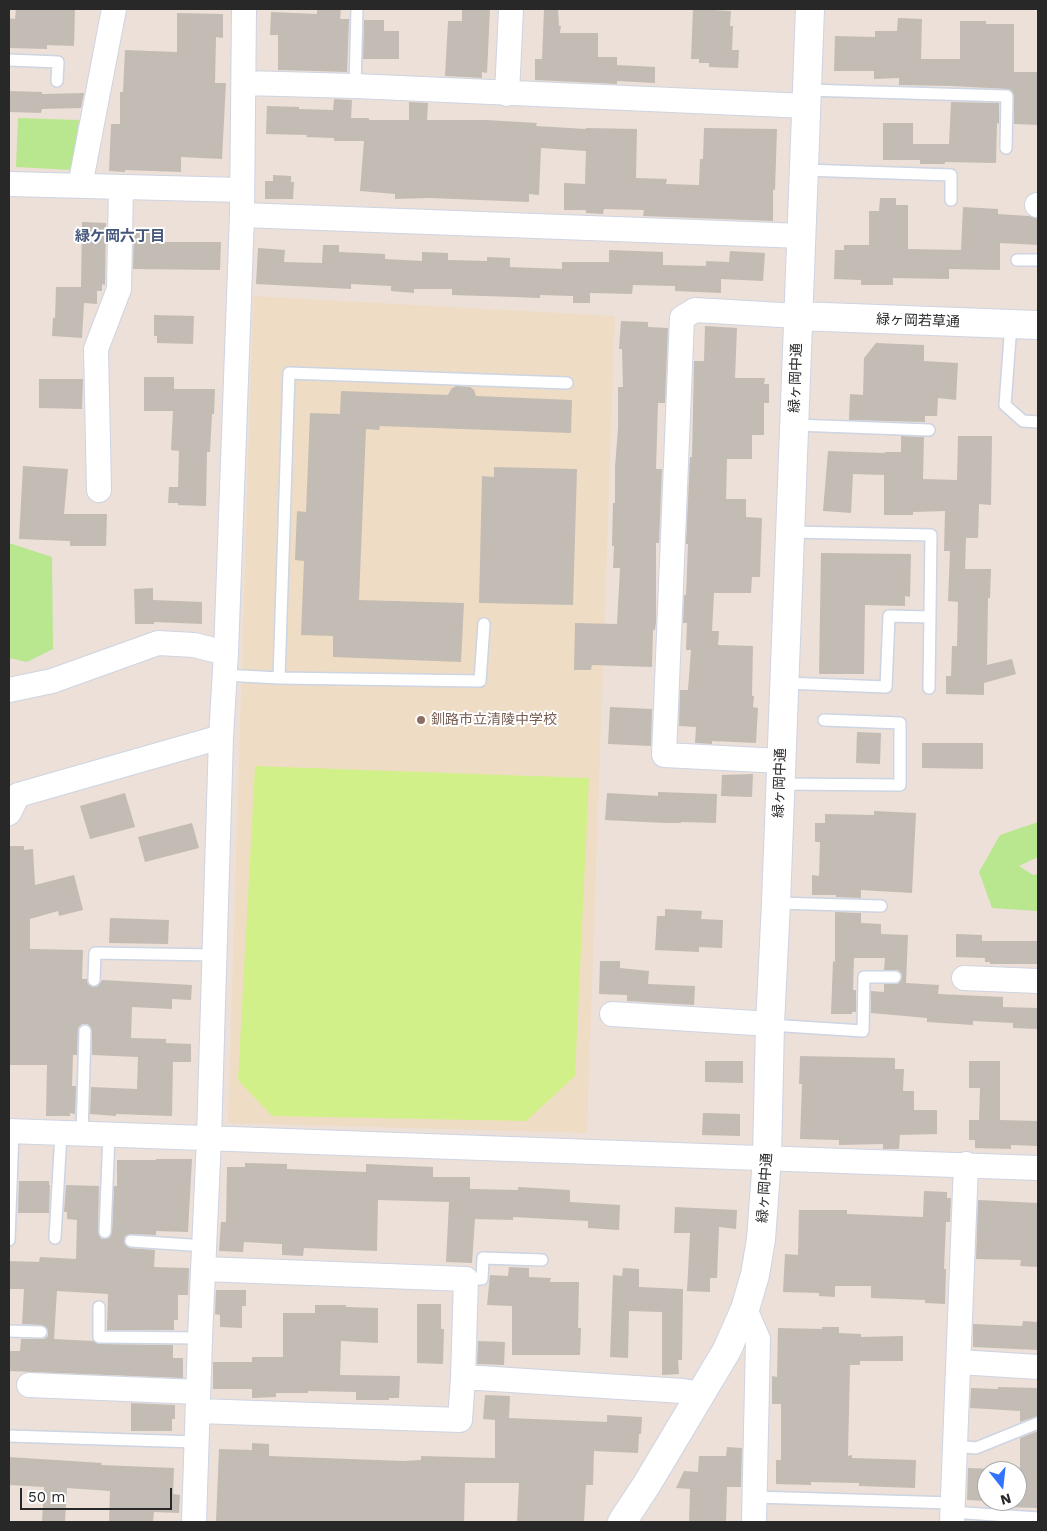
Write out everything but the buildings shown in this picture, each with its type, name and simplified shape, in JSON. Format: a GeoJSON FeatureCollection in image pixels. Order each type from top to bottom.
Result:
{"type":"FeatureCollection","features":[{"type":"Feature","properties":{"kind":"street"},"geometry":{"type":"LineString","coordinates":[[80,186],[114,9]]}},
{"type":"Feature","properties":{"kind":"street"},"geometry":{"type":"LineString","coordinates":[[194,1522],[209,1138],[221,737],[242,215],[244,9]]}},
{"type":"Feature","properties":{"kind":"street"},"geometry":{"type":"LineString","coordinates":[[507,94],[511,9]]}},
{"type":"Feature","properties":{"kind":"street","name":"緑ヶ岡中通"},"geometry":{"type":"LineString","coordinates":[[622,1522],[702,1394],[727,1350],[745,1309],[755,1275],[761,1239],[767,1158],[770,1024],[810,9]]}},
{"type":"Feature","properties":{"kind":"street"},"geometry":{"type":"LineString","coordinates":[[244,83],[355,86],[507,94],[807,98]]}},
{"type":"Feature","properties":{"kind":"street"},"geometry":{"type":"LineString","coordinates":[[9,184],[241,190]]}},
{"type":"Feature","properties":{"kind":"street"},"geometry":{"type":"LineString","coordinates":[[99,490],[96,349],[119,289],[121,187]]}},
{"type":"Feature","properties":{"kind":"street"},"geometry":{"type":"LineString","coordinates":[[242,215],[802,236]]}},
{"type":"Feature","properties":{"kind":"street"},"geometry":{"type":"LineString","coordinates":[[780,772],[664,755],[664,745],[682,318],[695,310],[798,316]]}},
{"type":"Feature","properties":{"kind":"street","name":"緑ヶ岡若草通"},"geometry":{"type":"LineString","coordinates":[[798,316],[1038,325]]}},
{"type":"Feature","properties":{"kind":"street"},"geometry":{"type":"LineString","coordinates":[[9,690],[52,681],[158,644],[194,645],[225,664]]}},
{"type":"Feature","properties":{"kind":"street"},"geometry":{"type":"LineString","coordinates":[[9,812],[18,795],[221,737]]}},
{"type":"Feature","properties":{"kind":"street"},"geometry":{"type":"LineString","coordinates":[[964,978],[1038,981]]}},
{"type":"Feature","properties":{"kind":"street"},"geometry":{"type":"LineString","coordinates":[[612,1014],[770,1024]]}},
{"type":"Feature","properties":{"kind":"street"},"geometry":{"type":"LineString","coordinates":[[11,1131],[1038,1168]]}},
{"type":"Feature","properties":{"kind":"street"},"geometry":{"type":"LineString","coordinates":[[952,1513],[966,1164]]}},
{"type":"Feature","properties":{"kind":"street"},"geometry":{"type":"LineString","coordinates":[[29,1385],[198,1402],[460,1420],[466,1279],[204,1269]]}},
{"type":"Feature","properties":{"kind":"street"},"geometry":{"type":"LineString","coordinates":[[745,1309],[758,1340],[754,1522]]}},
{"type":"Feature","properties":{"kind":"street"},"geometry":{"type":"LineString","coordinates":[[959,1362],[1038,1367]]}},
{"type":"Feature","properties":{"kind":"street"},"geometry":{"type":"LineString","coordinates":[[463,1377],[683,1391],[702,1394]]}},
{"type":"Feature","properties":{"kind":"lane"},"geometry":{"type":"LineString","coordinates":[[355,86],[357,9]]}},
{"type":"Feature","properties":{"kind":"lane"},"geometry":{"type":"LineString","coordinates":[[9,60],[58,62],[57,82]]}},
{"type":"Feature","properties":{"kind":"lane"},"geometry":{"type":"LineString","coordinates":[[807,98],[1006,96],[1006,148]]}},
{"type":"Feature","properties":{"kind":"lane"},"geometry":{"type":"LineString","coordinates":[[804,170],[951,175],[952,200]]}},
{"type":"Feature","properties":{"kind":"lane"},"geometry":{"type":"LineString","coordinates":[[1017,260],[1038,260]]}},
{"type":"Feature","properties":{"kind":"lane"},"geometry":{"type":"LineString","coordinates":[[1011,324],[1005,405],[1023,421],[1038,422]]}},
{"type":"Feature","properties":{"kind":"lane"},"geometry":{"type":"LineString","coordinates":[[279,678],[289,373],[568,383]]}},
{"type":"Feature","properties":{"kind":"lane"},"geometry":{"type":"LineString","coordinates":[[795,425],[929,430]]}},
{"type":"Feature","properties":{"kind":"lane"},"geometry":{"type":"LineString","coordinates":[[790,532],[931,535],[929,688]]}},
{"type":"Feature","properties":{"kind":"lane"},"geometry":{"type":"LineString","coordinates":[[784,683],[886,687],[889,616],[930,617]]}},
{"type":"Feature","properties":{"kind":"lane"},"geometry":{"type":"LineString","coordinates":[[225,664],[279,678],[480,681],[484,624]]}},
{"type":"Feature","properties":{"kind":"lane"},"geometry":{"type":"LineString","coordinates":[[780,772],[900,785],[900,723],[824,720]]}},
{"type":"Feature","properties":{"kind":"lane"},"geometry":{"type":"LineString","coordinates":[[776,903],[881,906]]}},
{"type":"Feature","properties":{"kind":"lane"},"geometry":{"type":"LineString","coordinates":[[94,980],[95,952],[214,955]]}},
{"type":"Feature","properties":{"kind":"lane"},"geometry":{"type":"LineString","coordinates":[[770,1024],[863,1031],[864,977],[895,977]]}},
{"type":"Feature","properties":{"kind":"lane"},"geometry":{"type":"LineString","coordinates":[[55,1238],[85,1030]]}},
{"type":"Feature","properties":{"kind":"lane"},"geometry":{"type":"LineString","coordinates":[[9,1240],[11,1131]]}},
{"type":"Feature","properties":{"kind":"lane"},"geometry":{"type":"LineString","coordinates":[[104,1232],[109,1135]]}},
{"type":"Feature","properties":{"kind":"lane"},"geometry":{"type":"LineString","coordinates":[[132,1241],[205,1246]]}},
{"type":"Feature","properties":{"kind":"lane"},"geometry":{"type":"LineString","coordinates":[[466,1279],[482,1279],[483,1258],[542,1260]]}},
{"type":"Feature","properties":{"kind":"lane"},"geometry":{"type":"LineString","coordinates":[[99,1307],[99,1337],[200,1338]]}},
{"type":"Feature","properties":{"kind":"lane"},"geometry":{"type":"LineString","coordinates":[[9,1330],[41,1332]]}},
{"type":"Feature","properties":{"kind":"lane"},"geometry":{"type":"LineString","coordinates":[[955,1446],[976,1448],[1038,1423]]}},
{"type":"Feature","properties":{"kind":"lane"},"geometry":{"type":"LineString","coordinates":[[9,1436],[196,1442]]}},
{"type":"Feature","properties":{"kind":"lane"},"geometry":{"type":"LineString","coordinates":[[755,1497],[1038,1518]]}},
{"type":"Feature","properties":{"kind":"shaded area","name":"釧路市立清陵中学校"},"geometry":{"type":"Polygon","coordinates":[[[253,296],[615,316],[587,1133],[228,1123],[253,296]]]}},
{"type":"Feature","properties":{"kind":"green space"},"geometry":{"type":"Polygon","coordinates":[[[18,118],[79,120],[71,170],[16,167],[18,118]]]}},
{"type":"Feature","properties":{"kind":"green space"},"geometry":{"type":"Polygon","coordinates":[[[9,543],[52,557],[53,649],[27,662],[9,658],[9,543]]]}},
{"type":"Feature","properties":{"kind":"green space"},"geometry":{"type":"Polygon","coordinates":[[[255,766],[589,778],[575,1076],[526,1121],[272,1116],[238,1080],[255,766]]]}},
{"type":"Feature","properties":{"kind":"green space"},"geometry":{"type":"Polygon","coordinates":[[[1038,822],[1038,857],[1019,866],[1033,875],[1038,874],[1038,911],[992,908],[979,872],[1000,835],[1038,822]]]}},
{"type":"Feature","properties":{"kind":"place","name":"釧路市立清陵中学校"},"geometry":{"type":"Point","coordinates":[421,720]}},
{"type":"Feature","properties":{"kind":"district","name":"緑ケ岡六丁目"},"geometry":{"type":"Point","coordinates":[120,237]}}]}
